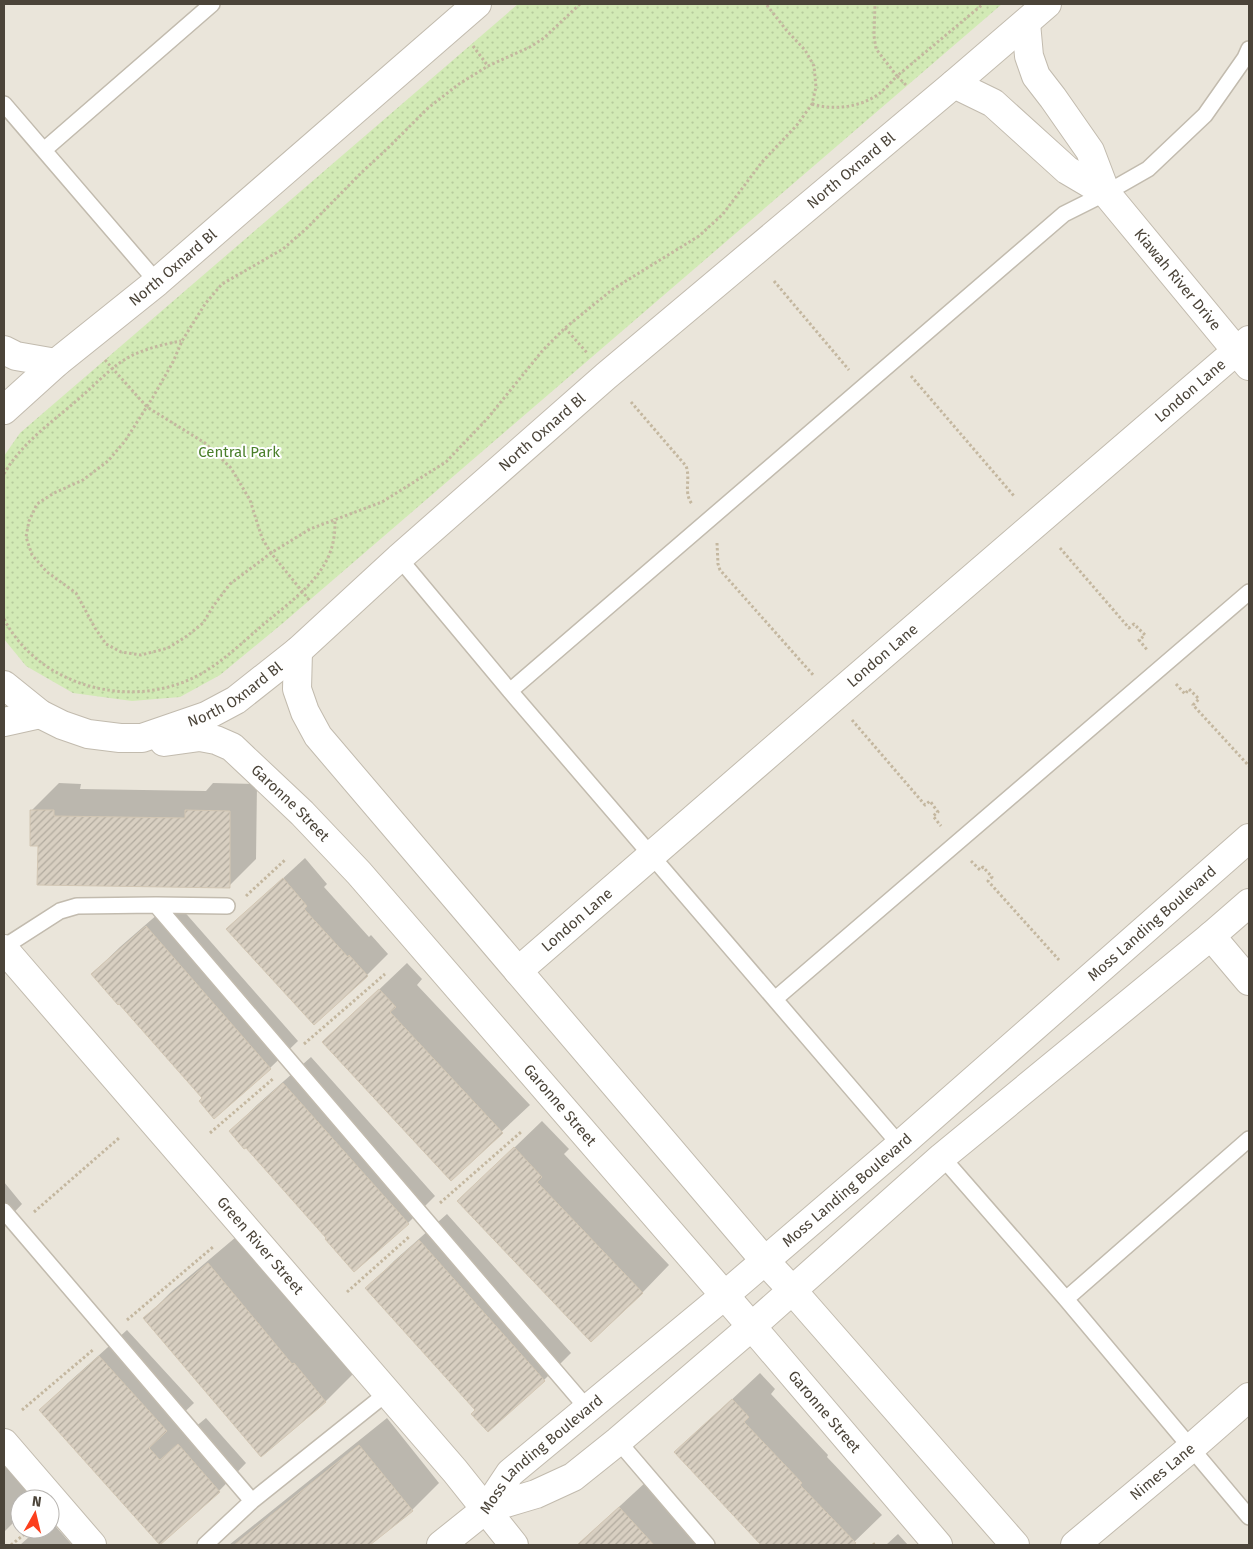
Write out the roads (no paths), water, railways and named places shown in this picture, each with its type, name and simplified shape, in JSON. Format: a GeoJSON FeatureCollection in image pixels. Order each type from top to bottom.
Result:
{"type":"FeatureCollection","features":[{"type":"Feature","properties":{"kind":"street","name":"North Oxnard Bl"},"geometry":{"type":"LineString","coordinates":[[4,410],[56,363],[157,282],[477,4]]}},
{"type":"Feature","properties":{"kind":"street","name":"North Oxnard Bl"},"geometry":{"type":"LineString","coordinates":[[4,685],[40,714],[62,726],[88,734],[120,738],[142,738],[206,716],[236,700],[298,651],[606,376],[1047,4]]}},
{"type":"Feature","properties":{"kind":"street","name":"Kiawah River Drive"},"geometry":{"type":"LineString","coordinates":[[1026,23],[1029,56],[1036,76],[1054,98],[1090,152],[1106,194]]}},
{"type":"Feature","properties":{"kind":"street","name":"Kiawah River Drive"},"geometry":{"type":"LineString","coordinates":[[954,84],[993,103],[1067,170],[1106,194],[1245,353]]}},
{"type":"Feature","properties":{"kind":"street"},"geometry":{"type":"LineString","coordinates":[[4,350],[16,356],[56,363]]}},
{"type":"Feature","properties":{"kind":"street","name":"London Lane"},"geometry":{"type":"LineString","coordinates":[[518,972],[833,698],[1245,353]]}},
{"type":"Feature","properties":{"kind":"street"},"geometry":{"type":"LineString","coordinates":[[298,651],[297,689],[304,712],[318,736],[765,1261],[1015,1545]]}},
{"type":"Feature","properties":{"kind":"street"},"geometry":{"type":"LineString","coordinates":[[4,722],[40,714]]}},
{"type":"Feature","properties":{"kind":"street","name":"Garonne Street"},"geometry":{"type":"LineString","coordinates":[[142,738],[165,742],[200,737],[216,740],[232,747],[302,813],[359,873],[938,1545]]}},
{"type":"Feature","properties":{"kind":"street","name":"Moss Landing Boulevard"},"geometry":{"type":"LineString","coordinates":[[486,1509],[510,1473],[765,1261],[900,1145],[1249,838]]}},
{"type":"Feature","properties":{"kind":"street","name":"Moss Landing Boulevard"},"geometry":{"type":"LineString","coordinates":[[486,1509],[536,1494],[573,1476],[618,1441],[942,1157],[1249,903]]}},
{"type":"Feature","properties":{"kind":"street"},"geometry":{"type":"LineString","coordinates":[[1211,936],[1249,981]]}},
{"type":"Feature","properties":{"kind":"street","name":"Green River Street"},"geometry":{"type":"LineString","coordinates":[[4,948],[486,1509],[514,1545]]}},
{"type":"Feature","properties":{"kind":"street","name":"Nimes Lane"},"geometry":{"type":"LineString","coordinates":[[1075,1545],[1192,1448],[1249,1397]]}},
{"type":"Feature","properties":{"kind":"street"},"geometry":{"type":"LineString","coordinates":[[4,1443],[92,1545]]}},
{"type":"Feature","properties":{"kind":"street"},"geometry":{"type":"LineString","coordinates":[[441,1545],[486,1509]]}},
{"type":"Feature","properties":{"kind":"lane"},"geometry":{"type":"LineString","coordinates":[[44,150],[212,4]]}},
{"type":"Feature","properties":{"kind":"lane"},"geometry":{"type":"LineString","coordinates":[[510,691],[1064,214],[1106,194],[1148,169],[1205,115],[1249,49]]}},
{"type":"Feature","properties":{"kind":"lane"},"geometry":{"type":"LineString","coordinates":[[4,104],[157,282]]}},
{"type":"Feature","properties":{"kind":"lane"},"geometry":{"type":"LineString","coordinates":[[400,558],[510,691],[653,855],[900,1145]]}},
{"type":"Feature","properties":{"kind":"lane"},"geometry":{"type":"LineString","coordinates":[[776,999],[1249,592]]}},
{"type":"Feature","properties":{"kind":"lane"},"geometry":{"type":"LineString","coordinates":[[156,905],[587,1408]]}},
{"type":"Feature","properties":{"kind":"lane"},"geometry":{"type":"LineString","coordinates":[[4,948],[60,911],[76,906],[227,906]]}},
{"type":"Feature","properties":{"kind":"lane"},"geometry":{"type":"LineString","coordinates":[[1066,1299],[1249,1139]]}},
{"type":"Feature","properties":{"kind":"lane"},"geometry":{"type":"LineString","coordinates":[[942,1157],[1066,1299],[1249,1517]]}},
{"type":"Feature","properties":{"kind":"lane"},"geometry":{"type":"LineString","coordinates":[[4,1211],[252,1501]]}},
{"type":"Feature","properties":{"kind":"lane"},"geometry":{"type":"LineString","coordinates":[[205,1545],[252,1501],[387,1394]]}},
{"type":"Feature","properties":{"kind":"lane"},"geometry":{"type":"LineString","coordinates":[[618,1441],[707,1545]]}},
{"type":"Feature","properties":{"kind":"park label","name":"Central Park"},"geometry":{"type":"Point","coordinates":[239,452]}}]}
